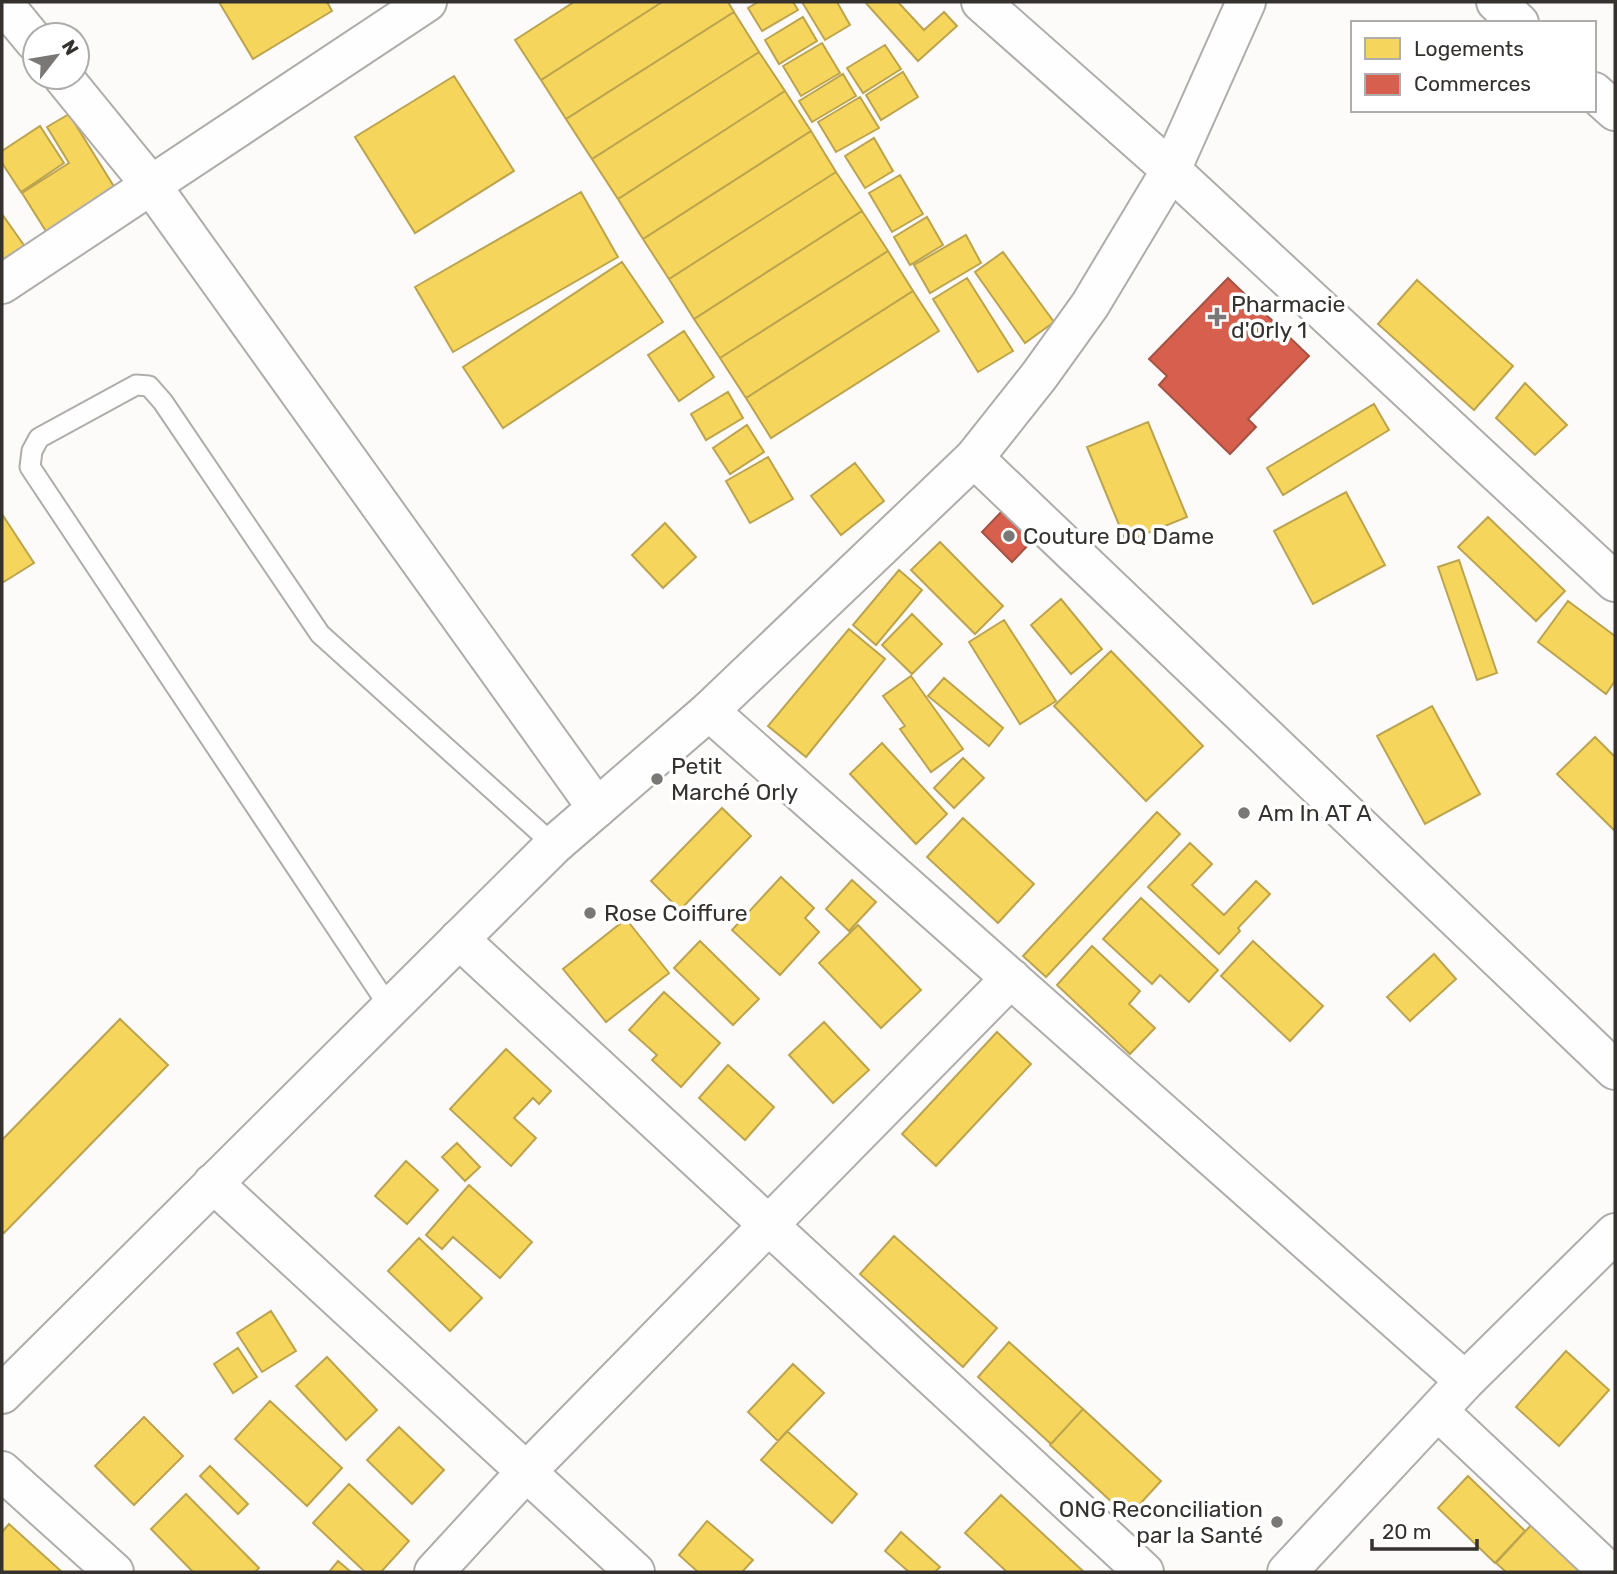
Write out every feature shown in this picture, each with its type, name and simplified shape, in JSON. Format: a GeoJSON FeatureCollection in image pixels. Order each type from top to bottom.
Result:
{"type":"FeatureCollection","features":[{"type":"Feature","properties":{"kind":"street"},"geometry":{"type":"LineString","coordinates":[[2,2],[21,25]]}},
{"type":"Feature","properties":{"kind":"street"},"geometry":{"type":"LineString","coordinates":[[2,284],[427,2]]}},
{"type":"Feature","properties":{"kind":"street"},"geometry":{"type":"LineString","coordinates":[[981,2],[1171,170],[1615,582]]}},
{"type":"Feature","properties":{"kind":"street"},"geometry":{"type":"LineString","coordinates":[[2,1394],[554,845],[709,711],[974,458],[1039,376],[1090,305],[1171,170],[1245,2]]}},
{"type":"Feature","properties":{"kind":"street"},"geometry":{"type":"LineString","coordinates":[[1496,2],[1517,21]]}},
{"type":"Feature","properties":{"kind":"street"},"geometry":{"type":"LineString","coordinates":[[74,91],[151,185],[597,808]]}},
{"type":"Feature","properties":{"kind":"street"},"geometry":{"type":"LineString","coordinates":[[1596,94],[1615,111]]}},
{"type":"Feature","properties":{"kind":"street"},"geometry":{"type":"LineString","coordinates":[[974,458],[1615,1070]]}},
{"type":"Feature","properties":{"kind":"street"},"geometry":{"type":"LineString","coordinates":[[709,711],[1465,1381]]}},
{"type":"Feature","properties":{"kind":"street"},"geometry":{"type":"LineString","coordinates":[[459,939],[1144,1572]]}},
{"type":"Feature","properties":{"kind":"street"},"geometry":{"type":"LineString","coordinates":[[434,1572],[526,1472],[1011,978]]}},
{"type":"Feature","properties":{"kind":"street"},"geometry":{"type":"LineString","coordinates":[[213,1183],[635,1572]]}},
{"type":"Feature","properties":{"kind":"street"},"geometry":{"type":"LineString","coordinates":[[1287,1572],[1465,1381],[1615,1233]]}},
{"type":"Feature","properties":{"kind":"street"},"geometry":{"type":"LineString","coordinates":[[1438,1410],[1609,1572]]}},
{"type":"Feature","properties":{"kind":"street"},"geometry":{"type":"LineString","coordinates":[[2,1471],[114,1572]]}},
{"type":"Feature","properties":{"kind":"lane"},"geometry":{"type":"LineString","coordinates":[[390,1008],[30,467],[32,451],[39,438],[136,385],[149,386],[163,402],[320,634],[554,845]]}},
{"type":"Feature","properties":{"kind":"building: Logements"},"geometry":{"type":"Polygon","coordinates":[[[219,2],[327,2],[332,11],[253,59],[219,2]]]}},
{"type":"Feature","properties":{"kind":"building: Logements"},"geometry":{"type":"Polygon","coordinates":[[[574,2],[662,2],[541,80],[515,40],[574,2]]]}},
{"type":"Feature","properties":{"kind":"building: Logements"},"geometry":{"type":"Polygon","coordinates":[[[662,2],[728,2],[734,12],[566,119],[541,80],[662,2]]]}},
{"type":"Feature","properties":{"kind":"building: Logements"},"geometry":{"type":"Polygon","coordinates":[[[758,2],[793,2],[798,10],[762,31],[748,8],[758,2]]]}},
{"type":"Feature","properties":{"kind":"building: Logements"},"geometry":{"type":"Polygon","coordinates":[[[802,2],[837,2],[850,25],[825,40],[802,2]]]}},
{"type":"Feature","properties":{"kind":"building: Logements"},"geometry":{"type":"Polygon","coordinates":[[[865,2],[898,2],[924,30],[944,12],[957,26],[918,61],[865,2]]]}},
{"type":"Feature","properties":{"kind":"building: Logements"},"geometry":{"type":"Polygon","coordinates":[[[734,12],[759,52],[592,159],[566,119],[734,12]]]}},
{"type":"Feature","properties":{"kind":"building: Logements"},"geometry":{"type":"Polygon","coordinates":[[[803,17],[817,41],[779,64],[765,40],[803,17]]]}},
{"type":"Feature","properties":{"kind":"building: Logements"},"geometry":{"type":"Polygon","coordinates":[[[822,43],[840,73],[801,96],[783,66],[822,43]]]}},
{"type":"Feature","properties":{"kind":"building: Logements"},"geometry":{"type":"Polygon","coordinates":[[[885,45],[901,69],[863,93],[847,68],[885,45]]]}},
{"type":"Feature","properties":{"kind":"building: Logements"},"geometry":{"type":"Polygon","coordinates":[[[759,52],[785,91],[618,199],[592,159],[759,52]]]}},
{"type":"Feature","properties":{"kind":"building: Logements"},"geometry":{"type":"Polygon","coordinates":[[[903,72],[918,97],[881,120],[866,95],[903,72]]]}},
{"type":"Feature","properties":{"kind":"building: Logements"},"geometry":{"type":"Polygon","coordinates":[[[843,74],[856,96],[812,122],[799,101],[843,74]]]}},
{"type":"Feature","properties":{"kind":"building: Logements"},"geometry":{"type":"Polygon","coordinates":[[[454,76],[514,171],[415,233],[355,137],[454,76]]]}},
{"type":"Feature","properties":{"kind":"building: Logements"},"geometry":{"type":"Polygon","coordinates":[[[785,91],[811,131],[643,239],[618,199],[785,91]]]}},
{"type":"Feature","properties":{"kind":"building: Logements"},"geometry":{"type":"Polygon","coordinates":[[[860,97],[879,128],[836,152],[818,122],[860,97]]]}},
{"type":"Feature","properties":{"kind":"building: Logements"},"geometry":{"type":"Polygon","coordinates":[[[69,114],[118,193],[49,236],[22,193],[69,163],[47,127],[69,114]]]}},
{"type":"Feature","properties":{"kind":"building: Logements"},"geometry":{"type":"Polygon","coordinates":[[[40,126],[64,163],[21,192],[2,163],[2,151],[40,126]]]}},
{"type":"Feature","properties":{"kind":"building: Logements"},"geometry":{"type":"Polygon","coordinates":[[[811,131],[836,172],[669,279],[643,239],[811,131]]]}},
{"type":"Feature","properties":{"kind":"building: Logements"},"geometry":{"type":"Polygon","coordinates":[[[874,138],[893,171],[865,188],[845,156],[874,138]]]}},
{"type":"Feature","properties":{"kind":"building: Logements"},"geometry":{"type":"Polygon","coordinates":[[[836,172],[862,211],[694,319],[669,279],[836,172]]]}},
{"type":"Feature","properties":{"kind":"building: Logements"},"geometry":{"type":"Polygon","coordinates":[[[900,175],[923,214],[892,232],[869,193],[900,175]]]}},
{"type":"Feature","properties":{"kind":"building: Logements"},"geometry":{"type":"Polygon","coordinates":[[[581,192],[618,257],[453,352],[415,287],[581,192]]]}},
{"type":"Feature","properties":{"kind":"building: Logements"},"geometry":{"type":"Polygon","coordinates":[[[862,211],[888,251],[720,358],[694,319],[862,211]]]}},
{"type":"Feature","properties":{"kind":"building: Logements"},"geometry":{"type":"Polygon","coordinates":[[[2,214],[33,258],[2,270],[2,214]]]}},
{"type":"Feature","properties":{"kind":"building: Logements"},"geometry":{"type":"Polygon","coordinates":[[[927,217],[943,245],[910,265],[894,237],[927,217]]]}},
{"type":"Feature","properties":{"kind":"building: Logements"},"geometry":{"type":"Polygon","coordinates":[[[966,235],[981,263],[930,293],[914,265],[966,235]]]}},
{"type":"Feature","properties":{"kind":"building: Logements"},"geometry":{"type":"Polygon","coordinates":[[[888,251],[913,291],[746,398],[720,358],[888,251]]]}},
{"type":"Feature","properties":{"kind":"building: Logements"},"geometry":{"type":"Polygon","coordinates":[[[1003,252],[1054,322],[1025,343],[975,272],[1003,252]]]}},
{"type":"Feature","properties":{"kind":"building: Logements"},"geometry":{"type":"Polygon","coordinates":[[[622,262],[663,322],[503,428],[463,367],[622,262]]]}},
{"type":"Feature","properties":{"kind":"building: Logements"},"geometry":{"type":"Polygon","coordinates":[[[967,278],[1013,351],[978,372],[933,299],[967,278]]]}},
{"type":"Feature","properties":{"kind":"building: Logements"},"geometry":{"type":"Polygon","coordinates":[[[1417,280],[1513,366],[1474,410],[1378,324],[1417,280]]]}},
{"type":"Feature","properties":{"kind":"building: Logements"},"geometry":{"type":"Polygon","coordinates":[[[913,291],[939,331],[771,438],[746,398],[913,291]]]}},
{"type":"Feature","properties":{"kind":"building: Logements"},"geometry":{"type":"Polygon","coordinates":[[[684,331],[714,377],[679,401],[648,355],[684,331]]]}},
{"type":"Feature","properties":{"kind":"building: Logements"},"geometry":{"type":"Polygon","coordinates":[[[1525,383],[1567,425],[1535,455],[1496,418],[1525,383]]]}},
{"type":"Feature","properties":{"kind":"building: Logements"},"geometry":{"type":"Polygon","coordinates":[[[728,392],[743,418],[706,440],[691,414],[728,392]]]}},
{"type":"Feature","properties":{"kind":"building: Logements"},"geometry":{"type":"Polygon","coordinates":[[[1374,404],[1389,430],[1283,495],[1267,468],[1374,404]]]}},
{"type":"Feature","properties":{"kind":"building: Logements"},"geometry":{"type":"Polygon","coordinates":[[[1148,422],[1187,517],[1126,542],[1087,447],[1148,422]]]}},
{"type":"Feature","properties":{"kind":"building: Logements"},"geometry":{"type":"Polygon","coordinates":[[[747,425],[764,452],[730,474],[713,448],[747,425]]]}},
{"type":"Feature","properties":{"kind":"building: Logements"},"geometry":{"type":"Polygon","coordinates":[[[768,457],[793,499],[750,523],[726,481],[768,457]]]}},
{"type":"Feature","properties":{"kind":"building: Logements"},"geometry":{"type":"Polygon","coordinates":[[[855,463],[884,501],[841,535],[811,496],[855,463]]]}},
{"type":"Feature","properties":{"kind":"building: Logements"},"geometry":{"type":"Polygon","coordinates":[[[1346,492],[1385,565],[1313,604],[1274,531],[1346,492]]]}},
{"type":"Feature","properties":{"kind":"building: Logements"},"geometry":{"type":"Polygon","coordinates":[[[2,514],[34,563],[2,583],[2,514]]]}},
{"type":"Feature","properties":{"kind":"building: Logements"},"geometry":{"type":"Polygon","coordinates":[[[1488,517],[1565,591],[1536,621],[1458,547],[1488,517]]]}},
{"type":"Feature","properties":{"kind":"building: Logements"},"geometry":{"type":"Polygon","coordinates":[[[665,523],[696,557],[663,588],[632,555],[665,523]]]}},
{"type":"Feature","properties":{"kind":"building: Logements"},"geometry":{"type":"Polygon","coordinates":[[[940,542],[1003,606],[975,634],[911,570],[940,542]]]}},
{"type":"Feature","properties":{"kind":"building: Logements"},"geometry":{"type":"Polygon","coordinates":[[[1459,560],[1497,673],[1477,680],[1438,567],[1459,560]]]}},
{"type":"Feature","properties":{"kind":"building: Logements"},"geometry":{"type":"Polygon","coordinates":[[[899,570],[922,590],[876,645],[853,625],[899,570]]]}},
{"type":"Feature","properties":{"kind":"building: Logements"},"geometry":{"type":"Polygon","coordinates":[[[1061,599],[1102,649],[1071,674],[1031,625],[1061,599]]]}},
{"type":"Feature","properties":{"kind":"building: Logements"},"geometry":{"type":"Polygon","coordinates":[[[1568,601],[1615,636],[1615,681],[1606,694],[1538,642],[1568,601]]]}},
{"type":"Feature","properties":{"kind":"building: Logements"},"geometry":{"type":"Polygon","coordinates":[[[912,614],[942,644],[912,674],[882,645],[912,614]]]}},
{"type":"Feature","properties":{"kind":"building: Logements"},"geometry":{"type":"Polygon","coordinates":[[[1004,620],[1056,701],[1020,724],[969,642],[1004,620]]]}},
{"type":"Feature","properties":{"kind":"building: Logements"},"geometry":{"type":"Polygon","coordinates":[[[849,629],[885,659],[806,757],[768,726],[849,629]]]}},
{"type":"Feature","properties":{"kind":"building: Logements"},"geometry":{"type":"Polygon","coordinates":[[[1111,651],[1203,746],[1146,801],[1054,706],[1111,651]]]}},
{"type":"Feature","properties":{"kind":"building: Logements"},"geometry":{"type":"Polygon","coordinates":[[[911,676],[963,749],[931,772],[900,729],[905,726],[883,696],[911,676]]]}},
{"type":"Feature","properties":{"kind":"building: Logements"},"geometry":{"type":"Polygon","coordinates":[[[944,678],[1003,728],[989,746],[928,696],[944,678]]]}},
{"type":"Feature","properties":{"kind":"building: Logements"},"geometry":{"type":"Polygon","coordinates":[[[1432,706],[1480,794],[1425,824],[1377,736],[1432,706]]]}},
{"type":"Feature","properties":{"kind":"building: Logements"},"geometry":{"type":"Polygon","coordinates":[[[1595,737],[1615,757],[1615,831],[1557,774],[1595,737]]]}},
{"type":"Feature","properties":{"kind":"building: Logements"},"geometry":{"type":"Polygon","coordinates":[[[882,743],[947,814],[916,844],[850,774],[882,743]]]}},
{"type":"Feature","properties":{"kind":"building: Logements"},"geometry":{"type":"Polygon","coordinates":[[[963,758],[984,778],[954,808],[934,788],[963,758]]]}},
{"type":"Feature","properties":{"kind":"building: Logements"},"geometry":{"type":"Polygon","coordinates":[[[722,808],[751,836],[680,910],[651,881],[722,808]]]}},
{"type":"Feature","properties":{"kind":"building: Logements"},"geometry":{"type":"Polygon","coordinates":[[[1157,812],[1180,834],[1046,977],[1023,956],[1157,812]]]}},
{"type":"Feature","properties":{"kind":"building: Logements"},"geometry":{"type":"Polygon","coordinates":[[[963,818],[1034,884],[998,923],[927,857],[963,818]]]}},
{"type":"Feature","properties":{"kind":"building: Logements"},"geometry":{"type":"Polygon","coordinates":[[[1190,843],[1212,864],[1192,885],[1224,915],[1256,881],[1270,894],[1238,928],[1240,931],[1219,954],[1148,887],[1190,843]]]}},
{"type":"Feature","properties":{"kind":"building: Logements"},"geometry":{"type":"Polygon","coordinates":[[[781,877],[814,908],[805,918],[819,932],[780,975],[732,930],[781,877]]]}},
{"type":"Feature","properties":{"kind":"building: Logements"},"geometry":{"type":"Polygon","coordinates":[[[852,880],[876,902],[849,931],[826,909],[852,880]]]}},
{"type":"Feature","properties":{"kind":"building: Logements"},"geometry":{"type":"Polygon","coordinates":[[[1141,898],[1218,970],[1189,1002],[1160,975],[1152,984],[1103,939],[1141,898]]]}},
{"type":"Feature","properties":{"kind":"building: Logements"},"geometry":{"type":"Polygon","coordinates":[[[626,919],[669,973],[606,1022],[563,969],[626,919]]]}},
{"type":"Feature","properties":{"kind":"building: Logements"},"geometry":{"type":"Polygon","coordinates":[[[858,925],[921,990],[881,1028],[819,963],[858,925]]]}},
{"type":"Feature","properties":{"kind":"building: Logements"},"geometry":{"type":"Polygon","coordinates":[[[700,941],[759,999],[733,1025],[674,968],[700,941]]]}},
{"type":"Feature","properties":{"kind":"building: Logements"},"geometry":{"type":"Polygon","coordinates":[[[1253,941],[1323,1006],[1290,1041],[1221,976],[1253,941]]]}},
{"type":"Feature","properties":{"kind":"building: Logements"},"geometry":{"type":"Polygon","coordinates":[[[1092,946],[1140,991],[1129,1004],[1155,1028],[1130,1054],[1057,985],[1092,946]]]}},
{"type":"Feature","properties":{"kind":"building: Logements"},"geometry":{"type":"Polygon","coordinates":[[[1434,954],[1456,979],[1410,1021],[1387,997],[1434,954]]]}},
{"type":"Feature","properties":{"kind":"building: Logements"},"geometry":{"type":"Polygon","coordinates":[[[664,992],[720,1043],[681,1087],[652,1060],[657,1055],[629,1030],[664,992]]]}},
{"type":"Feature","properties":{"kind":"building: Logements"},"geometry":{"type":"Polygon","coordinates":[[[120,1019],[168,1065],[4,1233],[2,1140],[120,1019]]]}},
{"type":"Feature","properties":{"kind":"building: Logements"},"geometry":{"type":"Polygon","coordinates":[[[824,1022],[869,1070],[833,1103],[789,1055],[824,1022]]]}},
{"type":"Feature","properties":{"kind":"building: Logements"},"geometry":{"type":"Polygon","coordinates":[[[997,1032],[1031,1064],[936,1166],[902,1134],[997,1032]]]}},
{"type":"Feature","properties":{"kind":"building: Logements"},"geometry":{"type":"Polygon","coordinates":[[[506,1049],[551,1091],[539,1104],[533,1098],[514,1118],[536,1138],[511,1166],[450,1109],[506,1049]]]}},
{"type":"Feature","properties":{"kind":"building: Logements"},"geometry":{"type":"Polygon","coordinates":[[[728,1065],[774,1107],[745,1140],[699,1098],[728,1065]]]}},
{"type":"Feature","properties":{"kind":"building: Logements"},"geometry":{"type":"Polygon","coordinates":[[[457,1143],[480,1167],[465,1181],[442,1157],[457,1143]]]}},
{"type":"Feature","properties":{"kind":"building: Logements"},"geometry":{"type":"Polygon","coordinates":[[[406,1161],[438,1190],[407,1224],[375,1196],[406,1161]]]}},
{"type":"Feature","properties":{"kind":"building: Logements"},"geometry":{"type":"Polygon","coordinates":[[[469,1185],[532,1242],[500,1278],[453,1237],[442,1249],[426,1235],[469,1185]]]}},
{"type":"Feature","properties":{"kind":"building: Logements"},"geometry":{"type":"Polygon","coordinates":[[[894,1236],[997,1328],[963,1367],[860,1274],[894,1236]]]}},
{"type":"Feature","properties":{"kind":"building: Logements"},"geometry":{"type":"Polygon","coordinates":[[[419,1238],[482,1298],[450,1331],[388,1271],[419,1238]]]}},
{"type":"Feature","properties":{"kind":"building: Logements"},"geometry":{"type":"Polygon","coordinates":[[[271,1311],[296,1351],[262,1372],[237,1333],[271,1311]]]}},
{"type":"Feature","properties":{"kind":"building: Logements"},"geometry":{"type":"Polygon","coordinates":[[[1009,1342],[1083,1409],[1051,1444],[978,1377],[1009,1342]]]}},
{"type":"Feature","properties":{"kind":"building: Logements"},"geometry":{"type":"Polygon","coordinates":[[[238,1348],[257,1377],[233,1393],[214,1364],[238,1348]]]}},
{"type":"Feature","properties":{"kind":"building: Logements"},"geometry":{"type":"Polygon","coordinates":[[[1566,1351],[1609,1390],[1559,1446],[1516,1407],[1566,1351]]]}},
{"type":"Feature","properties":{"kind":"building: Logements"},"geometry":{"type":"Polygon","coordinates":[[[327,1357],[377,1410],[346,1440],[296,1386],[327,1357]]]}},
{"type":"Feature","properties":{"kind":"building: Logements"},"geometry":{"type":"Polygon","coordinates":[[[793,1364],[824,1393],[778,1441],[748,1412],[793,1364]]]}},
{"type":"Feature","properties":{"kind":"building: Logements"},"geometry":{"type":"Polygon","coordinates":[[[270,1401],[342,1468],[307,1506],[235,1439],[270,1401]]]}},
{"type":"Feature","properties":{"kind":"building: Logements"},"geometry":{"type":"Polygon","coordinates":[[[1083,1409],[1161,1481],[1128,1517],[1050,1445],[1083,1409]]]}},
{"type":"Feature","properties":{"kind":"building: Logements"},"geometry":{"type":"Polygon","coordinates":[[[144,1417],[183,1456],[134,1505],[95,1466],[144,1417]]]}},
{"type":"Feature","properties":{"kind":"building: Logements"},"geometry":{"type":"Polygon","coordinates":[[[399,1427],[444,1470],[412,1504],[367,1460],[399,1427]]]}},
{"type":"Feature","properties":{"kind":"building: Logements"},"geometry":{"type":"Polygon","coordinates":[[[787,1431],[857,1494],[832,1523],[761,1460],[787,1431]]]}},
{"type":"Feature","properties":{"kind":"building: Logements"},"geometry":{"type":"Polygon","coordinates":[[[210,1466],[248,1504],[238,1514],[200,1476],[210,1466]]]}},
{"type":"Feature","properties":{"kind":"building: Logements"},"geometry":{"type":"Polygon","coordinates":[[[1468,1476],[1525,1531],[1495,1563],[1438,1508],[1468,1476]]]}},
{"type":"Feature","properties":{"kind":"building: Logements"},"geometry":{"type":"Polygon","coordinates":[[[349,1484],[409,1541],[381,1572],[365,1572],[313,1523],[349,1484]]]}},
{"type":"Feature","properties":{"kind":"building: Logements"},"geometry":{"type":"Polygon","coordinates":[[[186,1494],[259,1568],[255,1572],[193,1572],[151,1529],[186,1494]]]}},
{"type":"Feature","properties":{"kind":"building: Logements"},"geometry":{"type":"Polygon","coordinates":[[[1001,1495],[1084,1572],[1007,1572],[965,1533],[1001,1495]]]}},
{"type":"Feature","properties":{"kind":"building: Logements"},"geometry":{"type":"Polygon","coordinates":[[[707,1521],[753,1560],[742,1572],[698,1572],[679,1555],[707,1521]]]}},
{"type":"Feature","properties":{"kind":"building: Logements"},"geometry":{"type":"Polygon","coordinates":[[[1534,1522],[1587,1572],[1506,1572],[1496,1563],[1534,1522]]]}},
{"type":"Feature","properties":{"kind":"building: Logements"},"geometry":{"type":"Polygon","coordinates":[[[9,1524],[62,1572],[2,1572],[2,1532],[9,1524]]]}},
{"type":"Feature","properties":{"kind":"building: Logements"},"geometry":{"type":"Polygon","coordinates":[[[901,1532],[940,1567],[935,1572],[909,1572],[885,1551],[901,1532]]]}},
{"type":"Feature","properties":{"kind":"building: Logements"},"geometry":{"type":"Polygon","coordinates":[[[338,1561],[351,1572],[329,1572],[338,1561]]]}},
{"type":"Feature","properties":{"kind":"building: Commerces"},"geometry":{"type":"Polygon","coordinates":[[[1228,278],[1309,356],[1248,419],[1256,427],[1230,454],[1159,385],[1167,376],[1149,359],[1228,278]]]}},
{"type":"Feature","properties":{"kind":"building: Commerces"},"geometry":{"type":"Polygon","coordinates":[[[1004,509],[1034,539],[1012,562],[982,532],[1004,509]]]}},
{"type":"Feature","properties":{"kind":"place","name":"Pharmacie d'Orly 1"},"geometry":{"type":"Point","coordinates":[1217,317]}},
{"type":"Feature","properties":{"kind":"place","name":"Couture DQ Dame"},"geometry":{"type":"Point","coordinates":[1009,536]}},
{"type":"Feature","properties":{"kind":"place","name":"Petit Marché Orly"},"geometry":{"type":"Point","coordinates":[657,779]}},
{"type":"Feature","properties":{"kind":"place","name":"Am In AT A"},"geometry":{"type":"Point","coordinates":[1244,813]}},
{"type":"Feature","properties":{"kind":"place","name":"Rose Coiffure"},"geometry":{"type":"Point","coordinates":[590,913]}},
{"type":"Feature","properties":{"kind":"place","name":"ONG Reconciliation par la Santé"},"geometry":{"type":"Point","coordinates":[1277,1522]}}]}
